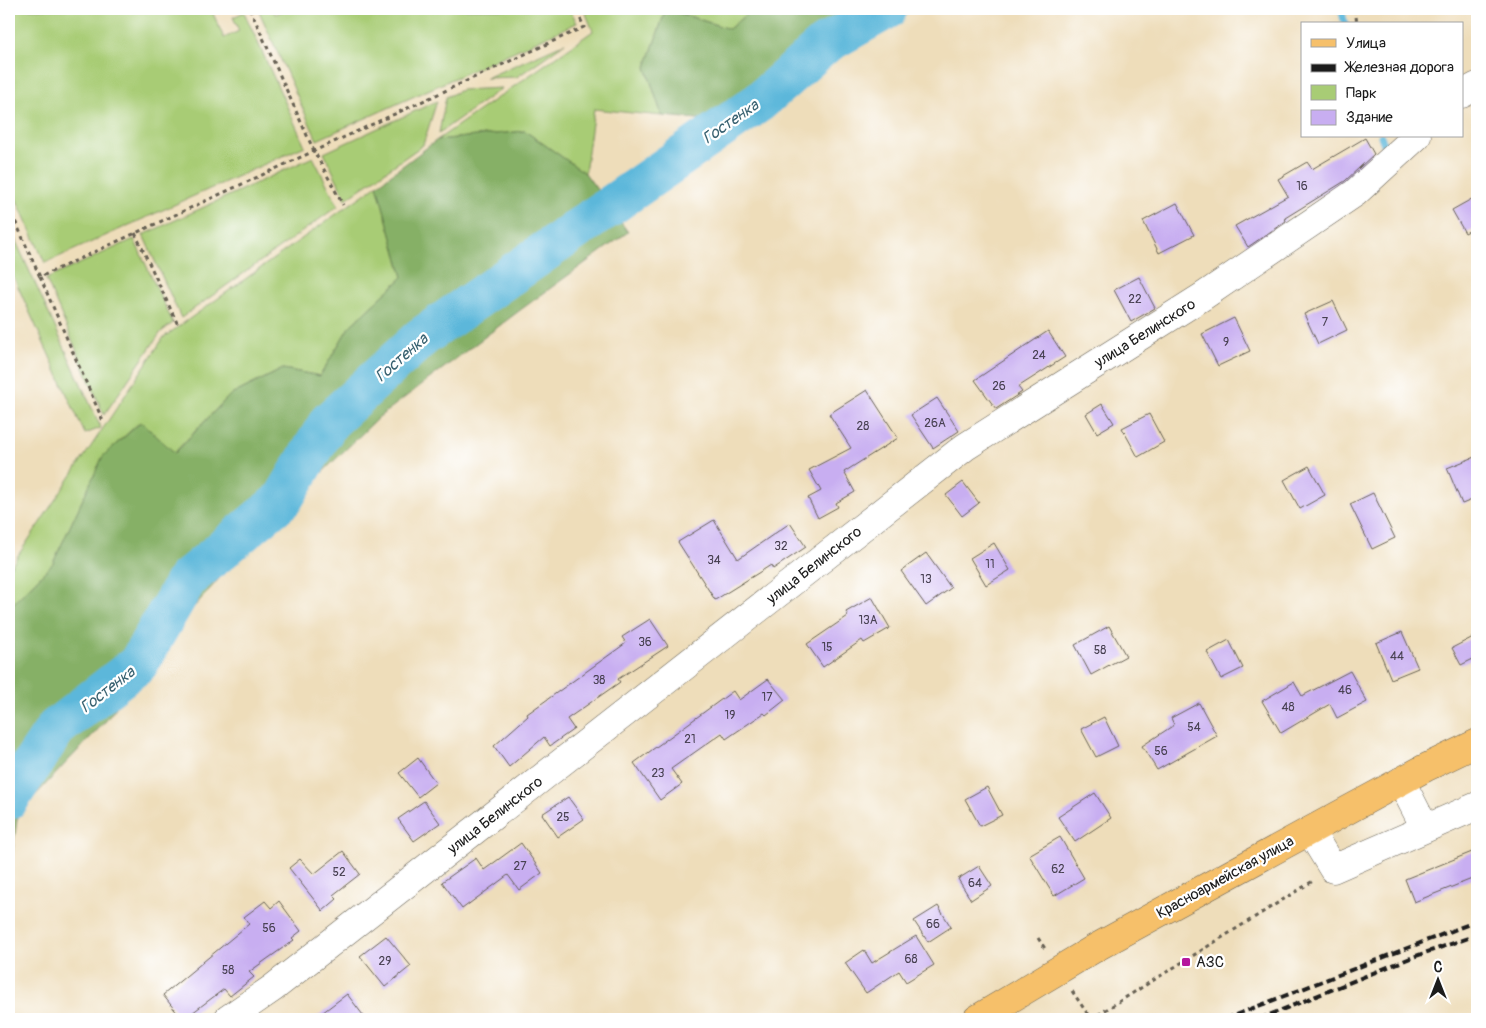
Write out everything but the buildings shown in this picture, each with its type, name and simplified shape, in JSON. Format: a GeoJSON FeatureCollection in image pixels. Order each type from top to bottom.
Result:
{"type":"FeatureCollection","features":[{"type":"Feature","properties":{"kind":"main road","name":"Красноармейская улица"},"geometry":{"type":"LineString","coordinates":[[977,1019],[1097,947],[1425,768],[1477,743]]}},
{"type":"Feature","properties":{"kind":"main road"},"geometry":{"type":"LineString","coordinates":[[1425,768],[1477,755]]}},
{"type":"Feature","properties":{"kind":"street"},"geometry":{"type":"LineString","coordinates":[[1464,93],[1477,86]]}},
{"type":"Feature","properties":{"kind":"street","name":"улица Белинского"},"geometry":{"type":"LineString","coordinates":[[228,1019],[281,982],[964,447],[1202,297],[1355,193],[1414,138]]}},
{"type":"Feature","properties":{"kind":"street"},"geometry":{"type":"LineString","coordinates":[[1401,781],[1425,828]]}},
{"type":"Feature","properties":{"kind":"street"},"geometry":{"type":"LineString","coordinates":[[1310,831],[1333,869],[1477,806]]}},
{"type":"Feature","properties":{"kind":"path"},"geometry":{"type":"LineString","coordinates":[[250,9],[314,151],[343,205]]}},
{"type":"Feature","properties":{"kind":"path"},"geometry":{"type":"LineString","coordinates":[[40,276],[584,27],[576,9]]}},
{"type":"Feature","properties":{"kind":"path"},"geometry":{"type":"LineString","coordinates":[[1354,9],[1357,22]]}},
{"type":"Feature","properties":{"kind":"path"},"geometry":{"type":"LineString","coordinates":[[9,207],[103,421]]}},
{"type":"Feature","properties":{"kind":"path"},"geometry":{"type":"LineString","coordinates":[[135,233],[178,325]]}},
{"type":"Feature","properties":{"kind":"path"},"geometry":{"type":"LineString","coordinates":[[1090,1019],[1333,869]]}},
{"type":"Feature","properties":{"kind":"green space"},"geometry":{"type":"Polygon","coordinates":[[[9,9],[211,9],[224,38],[239,31],[233,17],[244,12],[305,146],[45,263],[9,183],[9,9]]]}},
{"type":"Feature","properties":{"kind":"green space"},"geometry":{"type":"Polygon","coordinates":[[[258,9],[273,9],[275,14],[288,9],[570,9],[577,23],[317,140],[258,9]]]}},
{"type":"Feature","properties":{"kind":"green space"},"geometry":{"type":"Polygon","coordinates":[[[584,9],[666,9],[646,67],[662,116],[594,109],[585,173],[525,131],[437,140],[593,31],[584,9]]]}},
{"type":"Feature","properties":{"kind":"green space"},"geometry":{"type":"Polygon","coordinates":[[[666,9],[729,29],[752,9],[870,9],[710,120],[662,116],[646,67],[666,9]]]}},
{"type":"Feature","properties":{"kind":"green space"},"geometry":{"type":"Polygon","coordinates":[[[668,9],[752,9],[729,29],[668,9]]]}},
{"type":"Feature","properties":{"kind":"green space"},"geometry":{"type":"Polygon","coordinates":[[[565,43],[517,77],[486,78],[565,43]]]}},
{"type":"Feature","properties":{"kind":"green space"},"geometry":{"type":"Polygon","coordinates":[[[502,88],[439,133],[446,97],[461,90],[502,88]]]}},
{"type":"Feature","properties":{"kind":"green space"},"geometry":{"type":"Polygon","coordinates":[[[437,101],[423,145],[346,199],[324,153],[437,101]]]}},
{"type":"Feature","properties":{"kind":"green space"},"geometry":{"type":"Polygon","coordinates":[[[525,131],[585,173],[628,232],[519,311],[379,417],[255,538],[178,625],[105,722],[28,803],[17,819],[9,881],[9,608],[53,563],[103,456],[141,422],[175,453],[229,396],[283,369],[320,376],[349,327],[403,277],[377,185],[437,140],[525,131]]]}},
{"type":"Feature","properties":{"kind":"green space"},"geometry":{"type":"Polygon","coordinates":[[[313,157],[338,206],[181,318],[143,235],[313,157]]]}},
{"type":"Feature","properties":{"kind":"green space"},"geometry":{"type":"Polygon","coordinates":[[[377,185],[403,277],[349,327],[320,376],[283,369],[229,396],[174,453],[140,422],[103,456],[53,563],[9,608],[9,569],[164,337],[377,185]]]}},
{"type":"Feature","properties":{"kind":"green space"},"geometry":{"type":"Polygon","coordinates":[[[9,226],[101,428],[85,434],[9,267],[9,226]]]}},
{"type":"Feature","properties":{"kind":"green space"},"geometry":{"type":"Polygon","coordinates":[[[134,239],[173,323],[161,332],[104,415],[46,279],[134,239]]]}},
{"type":"Feature","properties":{"kind":"waterway","name":"Гостенка"},"geometry":{"type":"LineString","coordinates":[[9,799],[56,728],[138,664],[187,579],[283,499],[329,422],[422,337],[758,103],[825,44],[887,9]]}},
{"type":"Feature","properties":{"kind":"waterway"},"geometry":{"type":"LineString","coordinates":[[1341,9],[1344,22]]}},
{"type":"Feature","properties":{"kind":"waterway"},"geometry":{"type":"LineString","coordinates":[[1382,138],[1386,150]]}},
{"type":"Feature","properties":{"kind":"railway"},"geometry":{"type":"LineString","coordinates":[[1225,1019],[1477,921]]}},
{"type":"Feature","properties":{"kind":"railway"},"geometry":{"type":"LineString","coordinates":[[1259,1019],[1413,957],[1477,935]]}},
{"type":"Feature","properties":{"kind":"place","name":"АЗС"},"geometry":{"type":"Point","coordinates":[1186,962]}}]}
